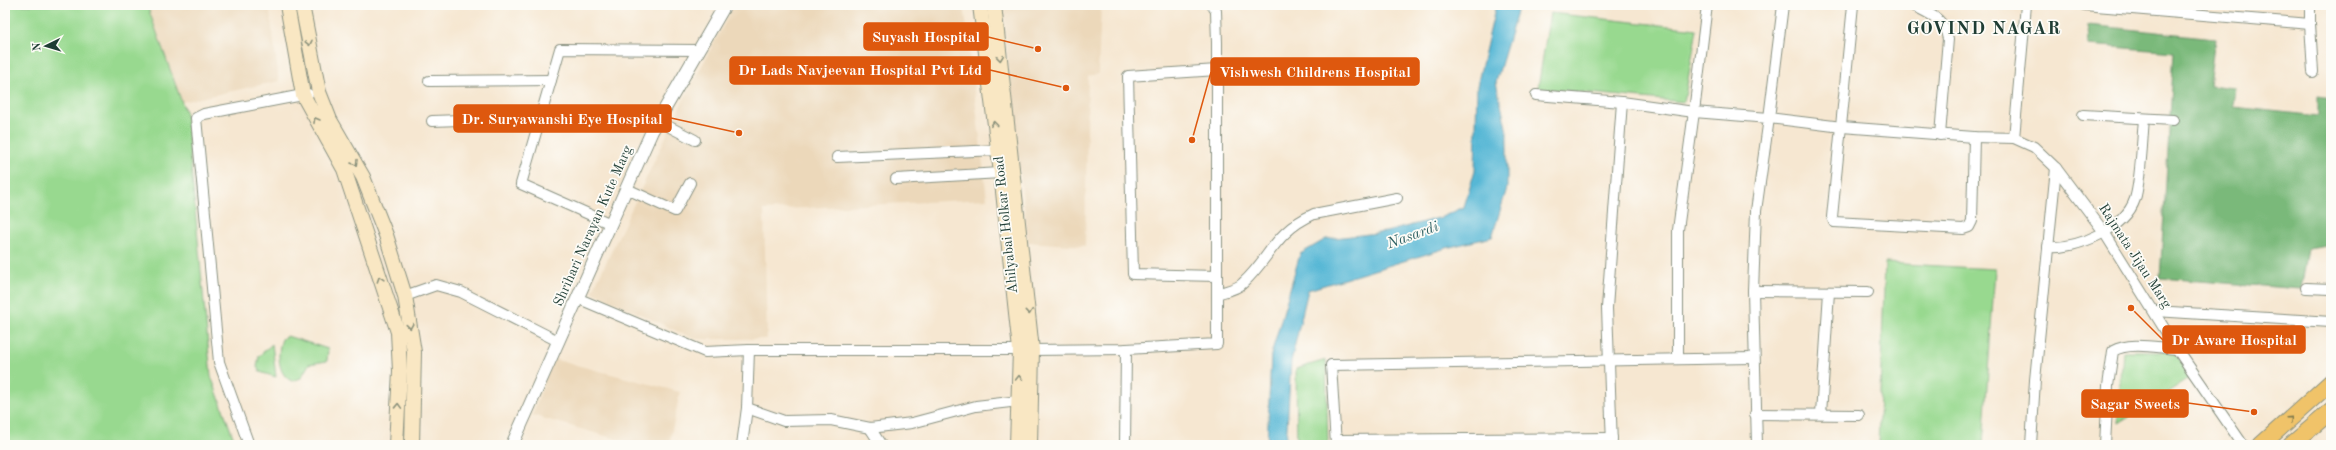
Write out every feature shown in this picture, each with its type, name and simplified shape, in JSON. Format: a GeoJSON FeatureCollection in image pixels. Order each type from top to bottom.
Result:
{"type":"FeatureCollection","features":[{"type":"Feature","properties":{"kind":"main road"},"geometry":{"type":"LineString","coordinates":[[288,5],[303,95],[344,169],[398,332],[406,382],[412,445]]}},
{"type":"Feature","properties":{"kind":"main road"},"geometry":{"type":"LineString","coordinates":[[302,5],[319,92],[330,120],[363,177],[386,236],[405,296],[414,352],[406,382],[396,445]]}},
{"type":"Feature","properties":{"kind":"main road","name":"Ahilyabai Holkar Road"},"geometry":{"type":"LineString","coordinates":[[980,5],[1001,173],[1026,350],[1019,401],[1016,445]]}},
{"type":"Feature","properties":{"kind":"main road","name":"Ahilyabai Holkar Road"},"geometry":{"type":"LineString","coordinates":[[994,5],[1026,350],[1030,445]]}},
{"type":"Feature","properties":{"kind":"main road"},"geometry":{"type":"LineString","coordinates":[[2261,445],[2331,382]]}},
{"type":"Feature","properties":{"kind":"main road"},"geometry":{"type":"LineString","coordinates":[[2291,445],[2331,411]]}},
{"type":"Feature","properties":{"kind":"street","name":"Shrihari Narayan Kute Marg"},"geometry":{"type":"LineString","coordinates":[[512,445],[658,121],[725,5]]}},
{"type":"Feature","properties":{"kind":"street"},"geometry":{"type":"LineString","coordinates":[[577,298],[705,352],[749,350],[1026,350],[1217,344],[1217,70],[1216,11],[1212,5]]}},
{"type":"Feature","properties":{"kind":"street"},"geometry":{"type":"LineString","coordinates":[[1678,359],[1678,230],[1707,5]]}},
{"type":"Feature","properties":{"kind":"street"},"geometry":{"type":"LineString","coordinates":[[1757,445],[1752,291],[1756,210],[1783,5]]}},
{"type":"Feature","properties":{"kind":"street"},"geometry":{"type":"LineString","coordinates":[[1853,5],[1832,218],[1837,224],[1963,229],[1969,227],[1972,221],[1974,137]]}},
{"type":"Feature","properties":{"kind":"street"},"geometry":{"type":"LineString","coordinates":[[1913,5],[1941,21],[1946,28],[1948,39],[1940,135]]}},
{"type":"Feature","properties":{"kind":"street"},"geometry":{"type":"LineString","coordinates":[[1536,95],[1622,102],[1694,112],[1769,118],[1842,127],[1940,135],[2014,138],[2026,5]]}},
{"type":"Feature","properties":{"kind":"street"},"geometry":{"type":"LineString","coordinates":[[2089,5],[2162,8],[2310,24]]}},
{"type":"Feature","properties":{"kind":"street"},"geometry":{"type":"LineString","coordinates":[[2310,5],[2313,72]]}},
{"type":"Feature","properties":{"kind":"street"},"geometry":{"type":"LineString","coordinates":[[611,224],[520,184],[560,49],[699,50]]}},
{"type":"Feature","properties":{"kind":"street"},"geometry":{"type":"LineString","coordinates":[[1217,70],[1128,76],[1133,274],[1217,276]]}},
{"type":"Feature","properties":{"kind":"street"},"geometry":{"type":"LineString","coordinates":[[429,81],[551,80]]}},
{"type":"Feature","properties":{"kind":"street"},"geometry":{"type":"LineString","coordinates":[[249,445],[219,362],[196,118],[204,114],[319,92]]}},
{"type":"Feature","properties":{"kind":"street"},"geometry":{"type":"LineString","coordinates":[[1622,102],[1607,308],[1610,359],[1612,441],[1336,442],[1331,365],[1610,359],[1753,358]]}},
{"type":"Feature","properties":{"kind":"street"},"geometry":{"type":"LineString","coordinates":[[2083,115],[2173,120]]}},
{"type":"Feature","properties":{"kind":"street"},"geometry":{"type":"LineString","coordinates":[[432,121],[540,117]]}},
{"type":"Feature","properties":{"kind":"street"},"geometry":{"type":"LineString","coordinates":[[2048,247],[2068,247],[2083,242],[2104,232],[2127,213],[2135,199],[2144,119]]}},
{"type":"Feature","properties":{"kind":"street"},"geometry":{"type":"LineString","coordinates":[[658,121],[695,140]]}},
{"type":"Feature","properties":{"kind":"street","name":"Rajmata Jijau Marg"},"geometry":{"type":"LineString","coordinates":[[2014,138],[2034,147],[2056,168],[2104,232],[2155,311],[2177,349],[2243,445]]}},
{"type":"Feature","properties":{"kind":"street"},"geometry":{"type":"LineString","coordinates":[[837,157],[998,150]]}},
{"type":"Feature","properties":{"kind":"street"},"geometry":{"type":"LineString","coordinates":[[2031,445],[2035,380],[2056,168]]}},
{"type":"Feature","properties":{"kind":"street"},"geometry":{"type":"LineString","coordinates":[[896,179],[1001,173]]}},
{"type":"Feature","properties":{"kind":"street"},"geometry":{"type":"LineString","coordinates":[[627,189],[675,211],[690,183]]}},
{"type":"Feature","properties":{"kind":"street"},"geometry":{"type":"LineString","coordinates":[[1218,294],[1242,284],[1271,247],[1289,228],[1303,219],[1314,214],[1397,198]]}},
{"type":"Feature","properties":{"kind":"street"},"geometry":{"type":"LineString","coordinates":[[405,296],[436,285],[462,292],[558,341]]}},
{"type":"Feature","properties":{"kind":"street"},"geometry":{"type":"LineString","coordinates":[[2306,288],[2331,289]]}},
{"type":"Feature","properties":{"kind":"street"},"geometry":{"type":"LineString","coordinates":[[1752,291],[1868,292]]}},
{"type":"Feature","properties":{"kind":"street"},"geometry":{"type":"LineString","coordinates":[[1821,414],[1829,292]]}},
{"type":"Feature","properties":{"kind":"street"},"geometry":{"type":"LineString","coordinates":[[2155,311],[2331,322]]}},
{"type":"Feature","properties":{"kind":"street"},"geometry":{"type":"LineString","coordinates":[[2105,445],[2108,386],[2113,351],[2120,347],[2130,346],[2177,349]]}},
{"type":"Feature","properties":{"kind":"street"},"geometry":{"type":"LineString","coordinates":[[1125,445],[1126,348]]}},
{"type":"Feature","properties":{"kind":"street"},"geometry":{"type":"LineString","coordinates":[[742,445],[747,408],[749,350]]}},
{"type":"Feature","properties":{"kind":"street"},"geometry":{"type":"LineString","coordinates":[[747,408],[784,421],[831,420],[870,428],[912,423],[976,406],[1019,401]]}},
{"type":"Feature","properties":{"kind":"street"},"geometry":{"type":"LineString","coordinates":[[1755,414],[1859,414]]}},
{"type":"Feature","properties":{"kind":"street"},"geometry":{"type":"LineString","coordinates":[[870,428],[881,445]]}},
{"type":"Feature","properties":{"kind":"shaded area"},"geometry":{"type":"Polygon","coordinates":[[[147,5],[269,5],[279,81],[182,102],[147,5]]]}},
{"type":"Feature","properties":{"kind":"shaded area"},"geometry":{"type":"Polygon","coordinates":[[[734,5],[964,5],[987,199],[764,210],[767,339],[694,339],[592,292],[682,103],[734,5]]]}},
{"type":"Feature","properties":{"kind":"shaded area"},"geometry":{"type":"Polygon","coordinates":[[[1001,5],[1101,5],[1098,74],[1088,76],[1085,246],[1028,242],[1001,5]]]}},
{"type":"Feature","properties":{"kind":"shaded area"},"geometry":{"type":"Polygon","coordinates":[[[553,359],[680,392],[669,445],[637,445],[532,415],[553,359]]]}},
{"type":"Feature","properties":{"kind":"green space"},"geometry":{"type":"Polygon","coordinates":[[[5,5],[147,5],[186,114],[211,376],[236,445],[5,445],[5,5]]]}},
{"type":"Feature","properties":{"kind":"green space"},"geometry":{"type":"Polygon","coordinates":[[[1550,13],[1697,29],[1684,102],[1538,88],[1550,13]]]}},
{"type":"Feature","properties":{"kind":"green space"},"geometry":{"type":"Polygon","coordinates":[[[2088,25],[2215,38],[2209,85],[2235,88],[2233,107],[2318,116],[2318,97],[2331,99],[2331,229],[2327,246],[2308,249],[2301,289],[2160,278],[2174,52],[2089,45],[2088,25]]]}},
{"type":"Feature","properties":{"kind":"green space"},"geometry":{"type":"Polygon","coordinates":[[[1885,263],[1995,269],[1983,445],[1878,445],[1885,263]]]}},
{"type":"Feature","properties":{"kind":"green space"},"geometry":{"type":"Polygon","coordinates":[[[287,336],[328,349],[327,361],[309,364],[301,378],[292,381],[287,378],[281,369],[279,350],[282,339],[287,336]]]}},
{"type":"Feature","properties":{"kind":"green space"},"geometry":{"type":"Polygon","coordinates":[[[272,344],[276,377],[260,372],[257,367],[259,356],[272,344]]]}},
{"type":"Feature","properties":{"kind":"green space"},"geometry":{"type":"Polygon","coordinates":[[[2123,351],[2174,351],[2190,378],[2118,423],[2123,351]]]}},
{"type":"Feature","properties":{"kind":"green space"},"geometry":{"type":"Polygon","coordinates":[[[1326,360],[1328,445],[1297,445],[1296,369],[1326,360]]]}},
{"type":"Feature","properties":{"kind":"water","name":"Nasardi"},"geometry":{"type":"Polygon","coordinates":[[[1496,5],[1519,5],[1496,82],[1507,132],[1507,188],[1492,237],[1450,247],[1308,290],[1291,361],[1286,445],[1267,445],[1271,355],[1300,254],[1326,239],[1386,232],[1442,217],[1464,207],[1475,170],[1477,86],[1496,5]]]}},
{"type":"Feature","properties":{"kind":"place","name":"Suyash Hospital"},"geometry":{"type":"Point","coordinates":[1038,49]}},
{"type":"Feature","properties":{"kind":"place","name":"Dr Lads Navjeevan Hospital Pvt Ltd"},"geometry":{"type":"Point","coordinates":[1066,88]}},
{"type":"Feature","properties":{"kind":"place","name":"Dr. Suryawanshi Eye Hospital"},"geometry":{"type":"Point","coordinates":[739,133]}},
{"type":"Feature","properties":{"kind":"place","name":"Vishwesh Childrens Hospital"},"geometry":{"type":"Point","coordinates":[1192,140]}},
{"type":"Feature","properties":{"kind":"place","name":"Dr Aware Hospital"},"geometry":{"type":"Point","coordinates":[2131,308]}},
{"type":"Feature","properties":{"kind":"place","name":"Sagar Sweets"},"geometry":{"type":"Point","coordinates":[2254,412]}},
{"type":"Feature","properties":{"kind":"district","name":"GOVIND NAGAR"},"geometry":{"type":"Point","coordinates":[1984,29]}}]}
